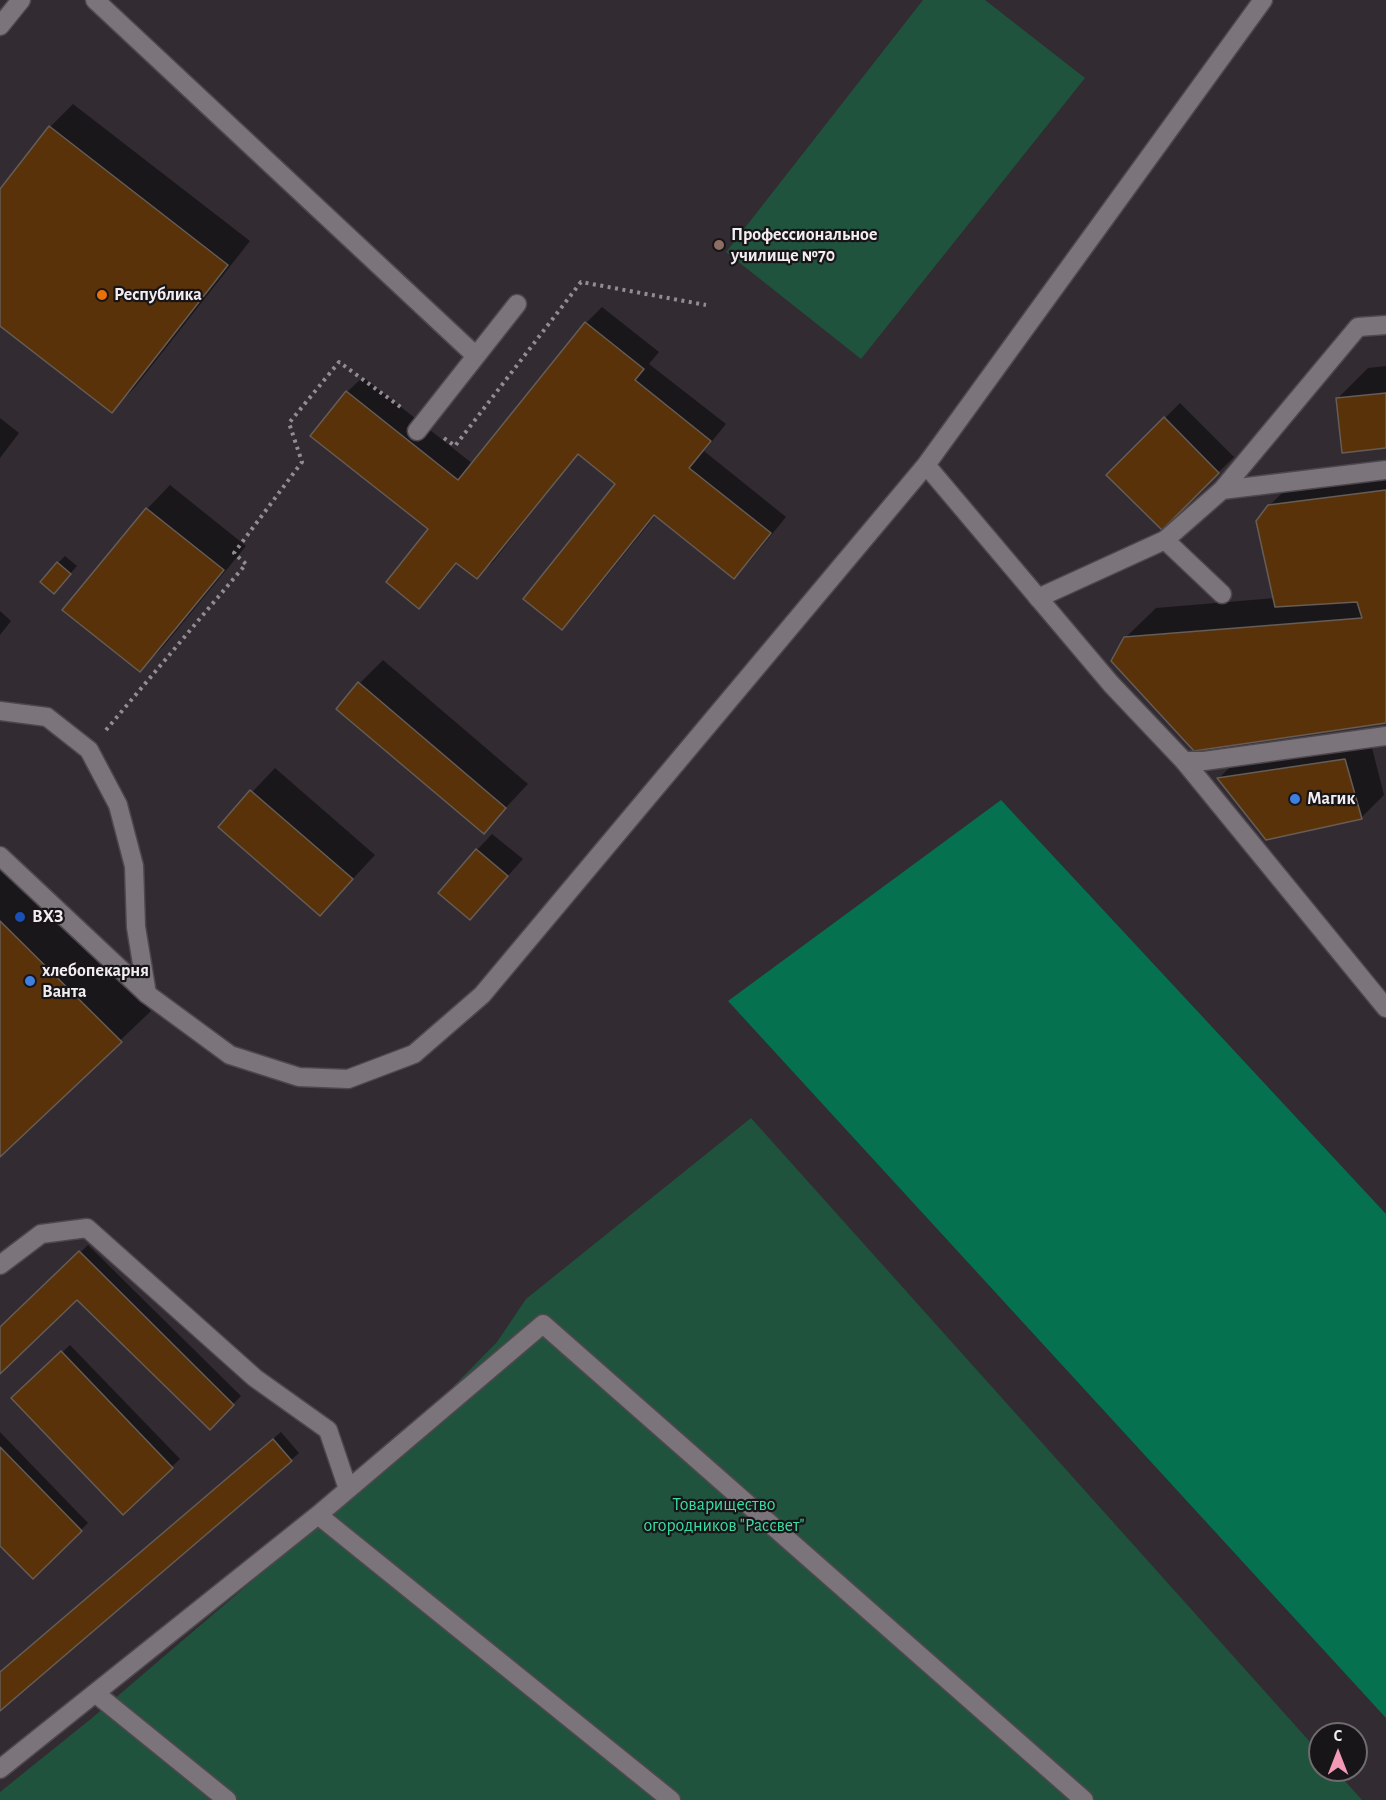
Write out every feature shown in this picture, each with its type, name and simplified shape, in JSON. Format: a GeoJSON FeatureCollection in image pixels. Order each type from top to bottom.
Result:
{"type":"FeatureCollection","features":[{"type":"Feature","properties":{"kind":"street"},"geometry":{"type":"LineString","coordinates":[[0,26],[21,0]]}},
{"type":"Feature","properties":{"kind":"street"},"geometry":{"type":"LineString","coordinates":[[95,0],[476,356]]}},
{"type":"Feature","properties":{"kind":"street"},"geometry":{"type":"LineString","coordinates":[[0,856],[147,994],[230,1055],[299,1077],[348,1079],[414,1054],[482,995],[926,465],[1263,0]]}},
{"type":"Feature","properties":{"kind":"street"},"geometry":{"type":"LineString","coordinates":[[420,427],[517,304]]}},
{"type":"Feature","properties":{"kind":"street"},"geometry":{"type":"LineString","coordinates":[[1038,598],[1165,540],[1222,490],[1358,327],[1386,325]]}},
{"type":"Feature","properties":{"kind":"street"},"geometry":{"type":"LineString","coordinates":[[926,465],[1111,684],[1184,761],[1386,1008]]}},
{"type":"Feature","properties":{"kind":"street"},"geometry":{"type":"LineString","coordinates":[[1222,490],[1386,470]]}},
{"type":"Feature","properties":{"kind":"street"},"geometry":{"type":"LineString","coordinates":[[1165,540],[1222,594]]}},
{"type":"Feature","properties":{"kind":"street"},"geometry":{"type":"LineString","coordinates":[[0,711],[47,717],[89,750],[118,805],[134,866],[136,927],[147,994]]}},
{"type":"Feature","properties":{"kind":"street"},"geometry":{"type":"LineString","coordinates":[[1184,761],[1204,761],[1386,736]]}},
{"type":"Feature","properties":{"kind":"street"},"geometry":{"type":"LineString","coordinates":[[0,1265],[41,1234],[87,1228],[255,1378],[328,1430],[348,1488]]}},
{"type":"Feature","properties":{"kind":"street"},"geometry":{"type":"LineString","coordinates":[[0,1769],[318,1515],[543,1324],[1084,1800]]}},
{"type":"Feature","properties":{"kind":"street"},"geometry":{"type":"LineString","coordinates":[[318,1515],[671,1800]]}},
{"type":"Feature","properties":{"kind":"street"},"geometry":{"type":"LineString","coordinates":[[95,1693],[227,1800]]}},
{"type":"Feature","properties":{"kind":"path"},"geometry":{"type":"LineString","coordinates":[[89,750],[246,564],[234,553],[302,462],[289,423],[339,362],[420,427],[455,446],[581,282],[706,305]]}},
{"type":"Feature","properties":{"kind":"green space"},"geometry":{"type":"Polygon","coordinates":[[[923,0],[985,0],[1085,78],[861,359],[726,252],[923,0]]]}},
{"type":"Feature","properties":{"kind":"green space"},"geometry":{"type":"Polygon","coordinates":[[[1001,800],[1386,1214],[1386,1718],[728,1001],[1001,800]]]}},
{"type":"Feature","properties":{"kind":"green space","name":"Товарищество огородников \"Рассвет\""},"geometry":{"type":"Polygon","coordinates":[[[751,1118],[1308,1740],[1308,1782],[1346,1782],[1362,1800],[0,1800],[0,1792],[92,1718],[314,1528],[497,1342],[526,1299],[751,1118]]]}},
{"type":"Feature","properties":{"kind":"building","name":"Республика"},"geometry":{"type":"Polygon","coordinates":[[[49,126],[228,265],[112,413],[0,326],[0,189],[49,126]]]}},
{"type":"Feature","properties":{"kind":"building"},"geometry":{"type":"Polygon","coordinates":[[[585,322],[644,369],[635,380],[711,441],[689,468],[771,533],[734,579],[654,515],[562,630],[523,599],[615,484],[578,454],[477,579],[456,563],[419,609],[386,582],[428,529],[310,436],[346,391],[458,480],[585,322]]]}},
{"type":"Feature","properties":{"kind":"building"},"geometry":{"type":"Polygon","coordinates":[[[1386,393],[1386,448],[1342,453],[1336,398],[1386,393]]]}},
{"type":"Feature","properties":{"kind":"building"},"geometry":{"type":"Polygon","coordinates":[[[1164,417],[1219,473],[1162,530],[1106,475],[1164,417]]]}},
{"type":"Feature","properties":{"kind":"building"},"geometry":{"type":"Polygon","coordinates":[[[1386,490],[1386,723],[1194,751],[1111,661],[1124,637],[1362,618],[1357,602],[1275,607],[1256,521],[1268,505],[1386,490]]]}},
{"type":"Feature","properties":{"kind":"building"},"geometry":{"type":"Polygon","coordinates":[[[146,508],[224,570],[140,672],[62,610],[146,508]]]}},
{"type":"Feature","properties":{"kind":"building"},"geometry":{"type":"Polygon","coordinates":[[[57,562],[71,574],[54,594],[40,582],[57,562]]]}},
{"type":"Feature","properties":{"kind":"building"},"geometry":{"type":"Polygon","coordinates":[[[358,682],[506,808],[484,834],[336,709],[358,682]]]}},
{"type":"Feature","properties":{"kind":"building","name":"Магик"},"geometry":{"type":"Polygon","coordinates":[[[1345,759],[1362,819],[1266,840],[1217,778],[1345,759]]]}},
{"type":"Feature","properties":{"kind":"building"},"geometry":{"type":"Polygon","coordinates":[[[250,790],[353,879],[320,916],[218,827],[250,790]]]}},
{"type":"Feature","properties":{"kind":"building"},"geometry":{"type":"Polygon","coordinates":[[[476,849],[508,876],[470,920],[438,893],[476,849]]]}},
{"type":"Feature","properties":{"kind":"building","name":"хлебопекарня Ванта"},"geometry":{"type":"Polygon","coordinates":[[[0,921],[122,1042],[0,1157],[0,921]]]}},
{"type":"Feature","properties":{"kind":"building"},"geometry":{"type":"Polygon","coordinates":[[[79,1251],[234,1405],[210,1430],[77,1300],[0,1374],[0,1327],[79,1251]]]}},
{"type":"Feature","properties":{"kind":"building"},"geometry":{"type":"Polygon","coordinates":[[[61,1351],[173,1468],[123,1515],[11,1398],[61,1351]]]}},
{"type":"Feature","properties":{"kind":"building"},"geometry":{"type":"Polygon","coordinates":[[[273,1439],[292,1461],[0,1711],[0,1672],[273,1439]]]}},
{"type":"Feature","properties":{"kind":"building"},"geometry":{"type":"Polygon","coordinates":[[[0,1447],[82,1531],[33,1579],[0,1546],[0,1447]]]}},
{"type":"Feature","properties":{"kind":"place","name":"Профессиональное училище №70"},"geometry":{"type":"Point","coordinates":[719,245]}},
{"type":"Feature","properties":{"kind":"place","name":"Республика"},"geometry":{"type":"Point","coordinates":[102,295]}},
{"type":"Feature","properties":{"kind":"place","name":"Магик"},"geometry":{"type":"Point","coordinates":[1295,799]}},
{"type":"Feature","properties":{"kind":"place","name":"ВХЗ"},"geometry":{"type":"Point","coordinates":[20,917]}},
{"type":"Feature","properties":{"kind":"place","name":"хлебопекарня Ванта"},"geometry":{"type":"Point","coordinates":[30,981]}}]}
